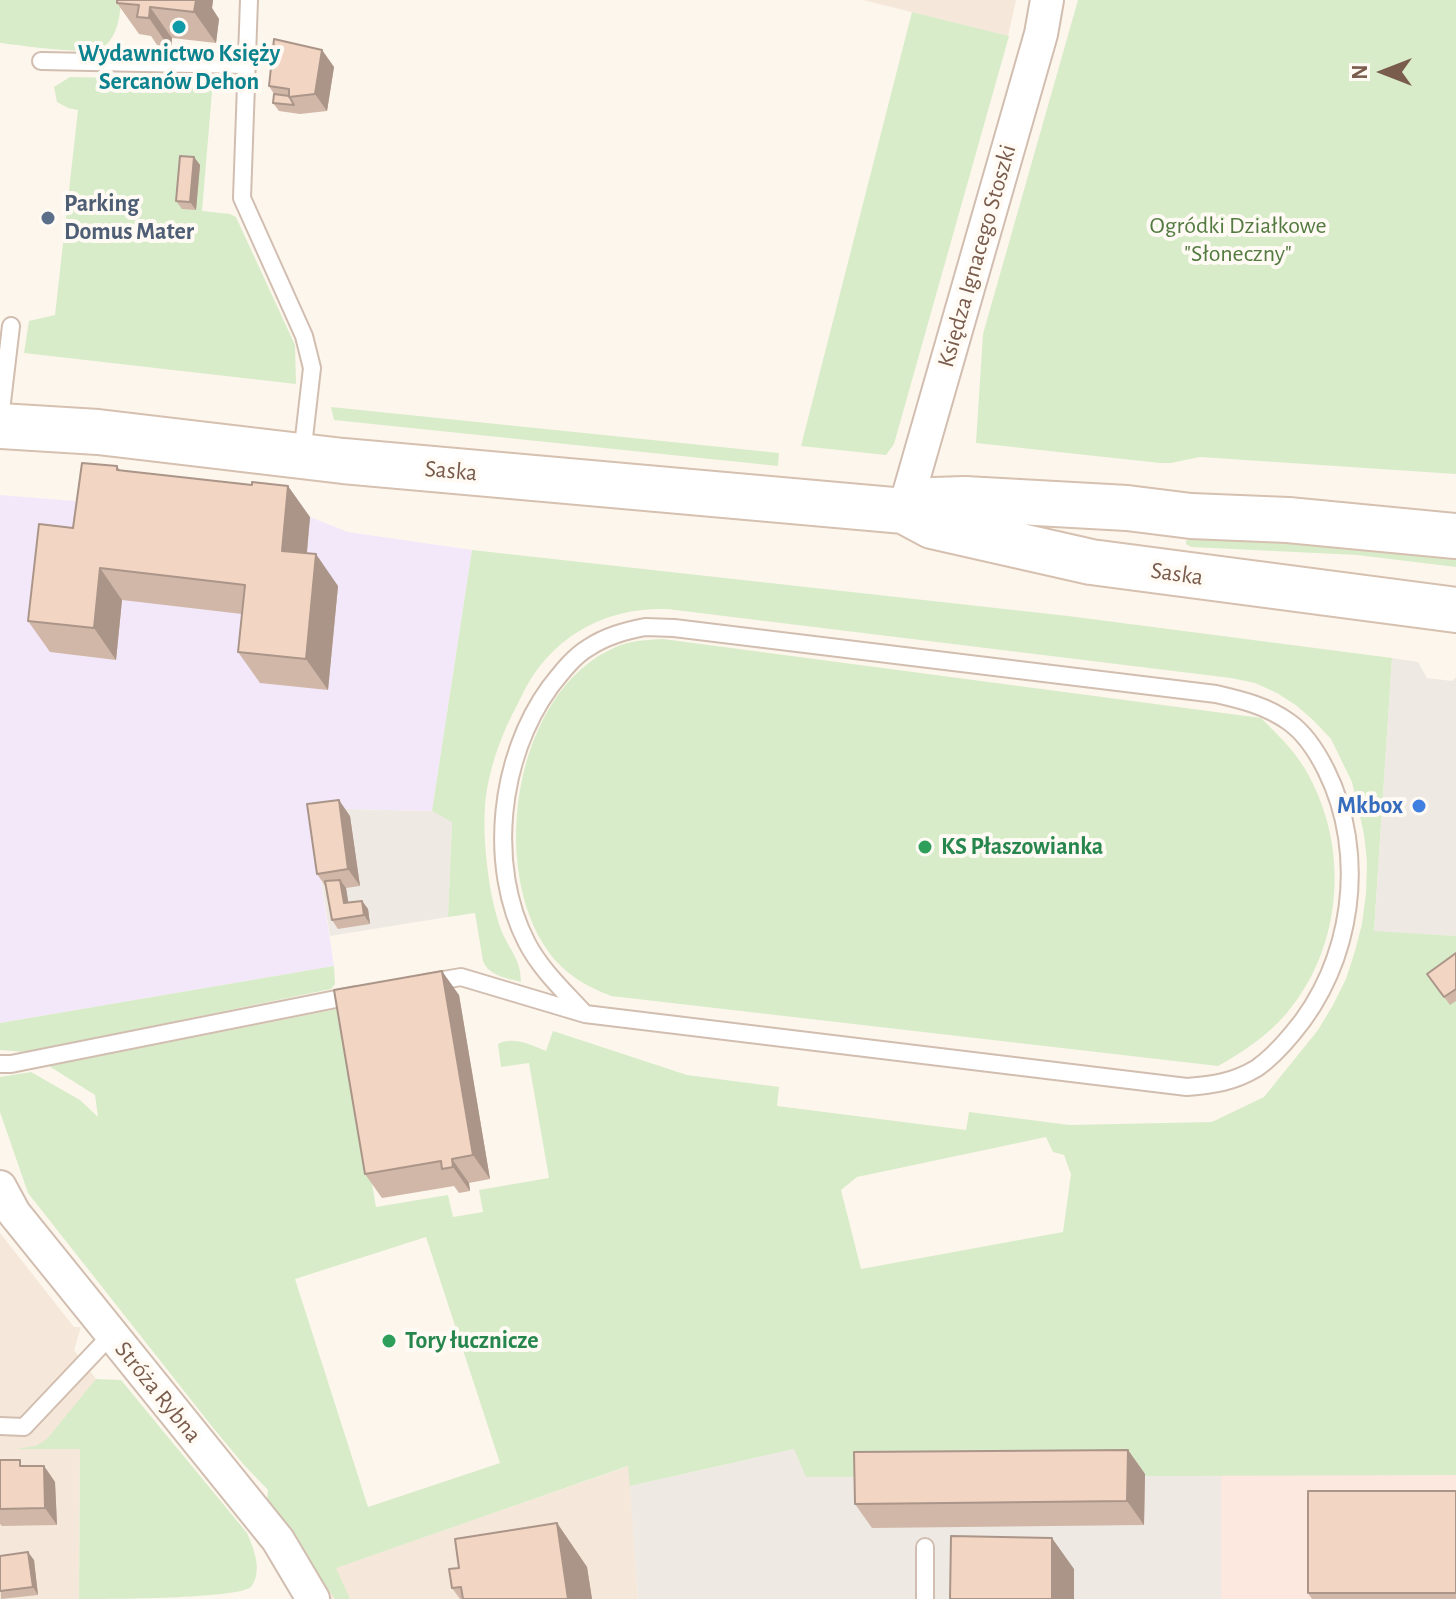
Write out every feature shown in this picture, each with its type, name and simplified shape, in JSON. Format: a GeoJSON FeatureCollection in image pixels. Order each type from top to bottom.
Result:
{"type":"FeatureCollection","features":[{"type":"Feature","properties":{"kind":"street","name":"Księdza Ignacego Stoszki"},"geometry":{"type":"LineString","coordinates":[[904,511],[1037,49],[1047,0]]}},
{"type":"Feature","properties":{"kind":"street","name":"Saska"},"geometry":{"type":"LineString","coordinates":[[0,426],[98,432],[301,457],[904,511],[932,526],[1091,562],[1456,610]]}},
{"type":"Feature","properties":{"kind":"street","name":"Saska"},"geometry":{"type":"LineString","coordinates":[[904,511],[933,500],[975,499],[1127,508],[1191,516],[1288,520],[1456,536]]}},
{"type":"Feature","properties":{"kind":"street","name":"Stróża Rybna"},"geometry":{"type":"LineString","coordinates":[[0,1187],[14,1213],[278,1540],[308,1597]]}},
{"type":"Feature","properties":{"kind":"lane"},"geometry":{"type":"LineString","coordinates":[[249,0],[242,198],[304,336],[312,368],[301,457]]}},
{"type":"Feature","properties":{"kind":"lane"},"geometry":{"type":"LineString","coordinates":[[41,61],[246,65]]}},
{"type":"Feature","properties":{"kind":"lane"},"geometry":{"type":"LineString","coordinates":[[0,419],[11,326]]}},
{"type":"Feature","properties":{"kind":"lane"},"geometry":{"type":"LineString","coordinates":[[404,987],[461,977],[585,1014],[1187,1087],[1223,1084],[1257,1068],[1283,1045],[1321,992],[1344,929],[1350,893],[1350,855],[1344,818],[1333,784],[1316,749],[1291,723],[1256,703],[1216,694],[674,628],[645,627],[617,633],[587,649],[563,670],[541,699],[524,731],[512,767],[504,807],[507,881],[527,943],[544,969],[585,1014]]}},
{"type":"Feature","properties":{"kind":"lane"},"geometry":{"type":"LineString","coordinates":[[0,1064],[375,991]]}},
{"type":"Feature","properties":{"kind":"lane"},"geometry":{"type":"LineString","coordinates":[[0,1426],[24,1427],[111,1335]]}},
{"type":"Feature","properties":{"kind":"lane"},"geometry":{"type":"LineString","coordinates":[[925,1547],[925,1599]]}},
{"type":"Feature","properties":{"kind":"shaded area"},"geometry":{"type":"Polygon","coordinates":[[[863,0],[1016,0],[1008,36],[863,0]]]}},
{"type":"Feature","properties":{"kind":"shaded area"},"geometry":{"type":"Polygon","coordinates":[[[0,495],[274,517],[310,517],[348,532],[472,550],[432,811],[310,808],[334,966],[0,1023],[0,495]]]}},
{"type":"Feature","properties":{"kind":"shaded area","name":"Mkbox"},"geometry":{"type":"Polygon","coordinates":[[[1392,658],[1418,662],[1427,678],[1452,681],[1456,677],[1456,936],[1374,932],[1392,658]]]}},
{"type":"Feature","properties":{"kind":"shaded area"},"geometry":{"type":"Polygon","coordinates":[[[310,808],[432,811],[452,821],[448,917],[330,936],[310,808]]]}},
{"type":"Feature","properties":{"kind":"shaded area"},"geometry":{"type":"Polygon","coordinates":[[[0,1233],[74,1327],[81,1327],[74,1350],[96,1379],[80,1449],[79,1599],[0,1599],[0,1233]]]}},
{"type":"Feature","properties":{"kind":"shaded area"},"geometry":{"type":"Polygon","coordinates":[[[794,1449],[1074,1474],[1221,1475],[1221,1599],[638,1599],[630,1486],[794,1449]]]}},
{"type":"Feature","properties":{"kind":"shaded area"},"geometry":{"type":"Polygon","coordinates":[[[629,1466],[638,1599],[295,1599],[335,1568],[629,1466]]]}},
{"type":"Feature","properties":{"kind":"shaded area"},"geometry":{"type":"Polygon","coordinates":[[[1221,1475],[1456,1475],[1456,1599],[1221,1599],[1221,1475]]]}},
{"type":"Feature","properties":{"kind":"green space"},"geometry":{"type":"Polygon","coordinates":[[[0,0],[121,0],[113,36],[105,46],[86,50],[0,43],[0,0]]]}},
{"type":"Feature","properties":{"kind":"green space","name":"Ogródki Działkowe \"Słoneczny\""},"geometry":{"type":"Polygon","coordinates":[[[1078,0],[1456,0],[1456,474],[1200,457],[1160,463],[976,443],[983,334],[1078,0]]]}},
{"type":"Feature","properties":{"kind":"green space"},"geometry":{"type":"Polygon","coordinates":[[[912,12],[1009,36],[894,444],[886,455],[801,446],[912,12]]]}},
{"type":"Feature","properties":{"kind":"green space"},"geometry":{"type":"Polygon","coordinates":[[[70,77],[216,82],[217,87],[212,92],[202,211],[236,217],[295,345],[296,384],[24,353],[29,321],[55,315],[78,110],[57,102],[54,87],[70,77]]]}},
{"type":"Feature","properties":{"kind":"green space"},"geometry":{"type":"Polygon","coordinates":[[[331,407],[779,453],[778,466],[334,420],[331,407]]]}},
{"type":"Feature","properties":{"kind":"green space"},"geometry":{"type":"Polygon","coordinates":[[[1189,539],[1303,542],[1456,559],[1456,567],[1357,555],[1191,547],[1186,544],[1189,539]]]}},
{"type":"Feature","properties":{"kind":"green space"},"geometry":{"type":"Polygon","coordinates":[[[472,550],[1068,616],[1392,658],[1374,931],[1456,936],[1456,1475],[806,1477],[794,1449],[630,1486],[628,1466],[336,1568],[350,1599],[335,1599],[269,1507],[268,1490],[214,1429],[28,1193],[0,1112],[0,1077],[31,1072],[80,1100],[98,1117],[95,1095],[49,1066],[342,1008],[376,1207],[448,1195],[453,1217],[483,1212],[479,1190],[549,1178],[529,1063],[501,1067],[498,1044],[516,1041],[546,1051],[553,1031],[687,1075],[779,1087],[777,1106],[966,1130],[969,1112],[1069,1125],[1212,1122],[1264,1097],[1318,1030],[1346,979],[1362,924],[1366,893],[1364,834],[1352,782],[1331,739],[1297,706],[1255,683],[667,609],[606,618],[571,636],[541,664],[502,738],[487,789],[485,846],[495,909],[503,935],[519,966],[521,982],[499,976],[486,966],[475,913],[448,917],[452,822],[432,811],[472,550]],[[1046,1137],[857,1177],[841,1190],[861,1269],[1063,1232],[1071,1174],[1064,1155],[1053,1152],[1046,1137]],[[426,1237],[295,1279],[368,1507],[500,1463],[426,1237]]]}},
{"type":"Feature","properties":{"kind":"green space","name":"KS Płaszowianka"},"geometry":{"type":"Polygon","coordinates":[[[663,639],[1261,718],[1305,769],[1329,830],[1334,862],[1334,894],[1320,958],[1286,1014],[1245,1049],[1218,1066],[611,996],[584,983],[554,959],[530,916],[519,874],[516,829],[521,784],[534,740],[554,701],[581,669],[616,647],[663,639]]]}},
{"type":"Feature","properties":{"kind":"green space"},"geometry":{"type":"Polygon","coordinates":[[[334,966],[335,984],[331,989],[27,1052],[0,1050],[0,1023],[334,966]]]}},
{"type":"Feature","properties":{"kind":"green space"},"geometry":{"type":"Polygon","coordinates":[[[96,1379],[121,1380],[247,1533],[257,1567],[251,1587],[198,1596],[79,1599],[80,1449],[15,1449],[36,1446],[47,1439],[96,1379]]]}},
{"type":"Feature","properties":{"kind":"building"},"geometry":{"type":"Polygon","coordinates":[[[117,0],[196,0],[194,12],[150,7],[149,18],[137,17],[139,5],[117,3],[117,0]]]}},
{"type":"Feature","properties":{"kind":"building"},"geometry":{"type":"Polygon","coordinates":[[[274,39],[322,50],[315,94],[289,97],[289,89],[269,86],[274,39]]]}},
{"type":"Feature","properties":{"kind":"building"},"geometry":{"type":"Polygon","coordinates":[[[274,94],[289,96],[294,105],[273,103],[274,94]]]}},
{"type":"Feature","properties":{"kind":"building"},"geometry":{"type":"Polygon","coordinates":[[[180,156],[194,157],[190,202],[176,201],[180,156]]]}},
{"type":"Feature","properties":{"kind":"building"},"geometry":{"type":"Polygon","coordinates":[[[82,463],[117,466],[117,470],[288,486],[282,551],[316,554],[306,659],[238,652],[245,585],[100,568],[94,628],[28,621],[39,524],[73,528],[82,463]]]}},
{"type":"Feature","properties":{"kind":"building"},"geometry":{"type":"Polygon","coordinates":[[[339,800],[348,869],[317,874],[307,804],[339,800]]]}},
{"type":"Feature","properties":{"kind":"building"},"geometry":{"type":"Polygon","coordinates":[[[340,880],[344,903],[362,901],[364,915],[332,920],[325,881],[340,880]]]}},
{"type":"Feature","properties":{"kind":"building"},"geometry":{"type":"Polygon","coordinates":[[[1456,953],[1456,989],[1444,997],[1427,974],[1456,953]]]}},
{"type":"Feature","properties":{"kind":"building"},"geometry":{"type":"Polygon","coordinates":[[[442,971],[473,1155],[452,1159],[453,1167],[442,1169],[441,1161],[365,1174],[334,990],[442,971]]]}},
{"type":"Feature","properties":{"kind":"building"},"geometry":{"type":"Polygon","coordinates":[[[1128,1450],[1127,1501],[855,1504],[854,1452],[1128,1450]]]}},
{"type":"Feature","properties":{"kind":"building"},"geometry":{"type":"Polygon","coordinates":[[[0,1460],[20,1460],[20,1466],[44,1466],[45,1508],[0,1509],[0,1460]]]}},
{"type":"Feature","properties":{"kind":"building"},"geometry":{"type":"Polygon","coordinates":[[[1308,1491],[1456,1491],[1456,1593],[1308,1593],[1308,1491]]]}},
{"type":"Feature","properties":{"kind":"building"},"geometry":{"type":"Polygon","coordinates":[[[557,1523],[568,1599],[463,1599],[461,1587],[452,1588],[449,1569],[459,1568],[455,1539],[557,1523]]]}},
{"type":"Feature","properties":{"kind":"building"},"geometry":{"type":"Polygon","coordinates":[[[951,1536],[1052,1538],[1052,1599],[950,1599],[951,1536]]]}},
{"type":"Feature","properties":{"kind":"building"},"geometry":{"type":"Polygon","coordinates":[[[28,1552],[33,1587],[0,1591],[0,1556],[28,1552]]]}},
{"type":"Feature","properties":{"kind":"place","name":"Wydawnictwo Księży Sercanów Dehon"},"geometry":{"type":"Point","coordinates":[179,27]}},
{"type":"Feature","properties":{"kind":"place","name":"Parking Domus Mater"},"geometry":{"type":"Point","coordinates":[48,218]}},
{"type":"Feature","properties":{"kind":"place","name":"Mkbox"},"geometry":{"type":"Point","coordinates":[1419,806]}},
{"type":"Feature","properties":{"kind":"place","name":"KS Płaszowianka"},"geometry":{"type":"Point","coordinates":[925,847]}},
{"type":"Feature","properties":{"kind":"place","name":"Tory łucznicze"},"geometry":{"type":"Point","coordinates":[389,1341]}}]}
